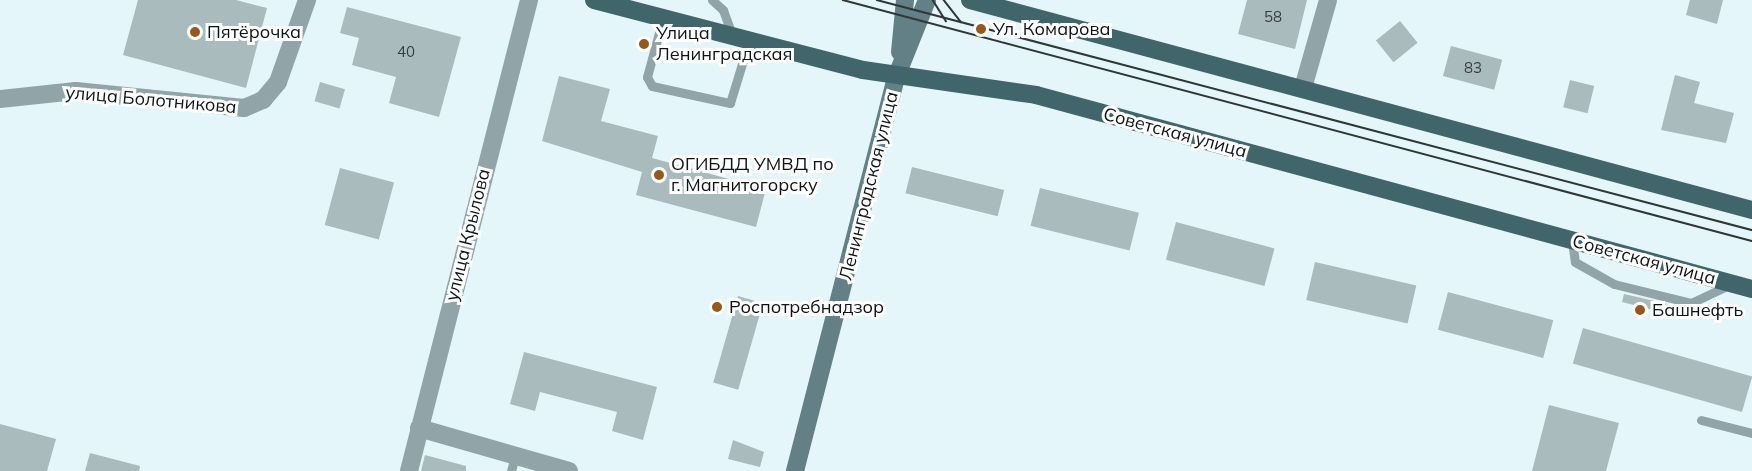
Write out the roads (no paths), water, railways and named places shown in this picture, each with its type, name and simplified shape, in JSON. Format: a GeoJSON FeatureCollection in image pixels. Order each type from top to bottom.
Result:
{"type":"FeatureCollection","features":[{"type":"Feature","properties":{"kind":"main road","name":"Советская улица"},"geometry":{"type":"LineString","coordinates":[[594,0],[897,75],[1036,95],[1752,290]]}},
{"type":"Feature","properties":{"kind":"main road"},"geometry":{"type":"LineString","coordinates":[[970,0],[1752,210]]}},
{"type":"Feature","properties":{"kind":"street","name":"улица Болотникова"},"geometry":{"type":"LineString","coordinates":[[0,99],[76,91],[243,108],[263,100],[278,82],[307,0]]}},
{"type":"Feature","properties":{"kind":"street","name":"улица Крылова"},"geometry":{"type":"LineString","coordinates":[[409,471],[529,0]]}},
{"type":"Feature","properties":{"kind":"street","name":"Ленинградская улица"},"geometry":{"type":"LineString","coordinates":[[897,75],[905,0]]}},
{"type":"Feature","properties":{"kind":"street","name":"Ленинградская улица"},"geometry":{"type":"LineString","coordinates":[[795,471],[897,75],[927,0]]}},
{"type":"Feature","properties":{"kind":"street"},"geometry":{"type":"LineString","coordinates":[[1303,88],[1328,0]]}},
{"type":"Feature","properties":{"kind":"street"},"geometry":{"type":"LineString","coordinates":[[419,428],[513,464],[570,471]]}},
{"type":"Feature","properties":{"kind":"lane"},"geometry":{"type":"LineString","coordinates":[[663,18],[647,77],[652,86],[730,103],[741,38],[723,10],[712,0]]}},
{"type":"Feature","properties":{"kind":"lane"},"geometry":{"type":"LineString","coordinates":[[1572,241],[1575,262],[1618,285],[1691,303],[1731,284]]}},
{"type":"Feature","properties":{"kind":"lane"},"geometry":{"type":"LineString","coordinates":[[1701,420],[1752,433]]}},
{"type":"Feature","properties":{"kind":"tram line"},"geometry":{"type":"LineString","coordinates":[[843,0],[1752,241]]}},
{"type":"Feature","properties":{"kind":"tram line"},"geometry":{"type":"LineString","coordinates":[[877,0],[1752,230]]}},
{"type":"Feature","properties":{"kind":"tram line"},"geometry":{"type":"LineString","coordinates":[[933,0],[946,21]]}},
{"type":"Feature","properties":{"kind":"tram line"},"geometry":{"type":"LineString","coordinates":[[944,0],[961,22]]}},
{"type":"Feature","properties":{"kind":"place","name":"Ул. Комарова"},"geometry":{"type":"Point","coordinates":[981,29]}},
{"type":"Feature","properties":{"kind":"place","name":"Пятёрочка"},"geometry":{"type":"Point","coordinates":[195,32]}},
{"type":"Feature","properties":{"kind":"place","name":"Улица Ленинградская"},"geometry":{"type":"Point","coordinates":[644,44]}},
{"type":"Feature","properties":{"kind":"place","name":"ОГИБДД УМВД по г. Магнитогорску"},"geometry":{"type":"Point","coordinates":[659,175]}},
{"type":"Feature","properties":{"kind":"place","name":"Роспотребнадзор"},"geometry":{"type":"Point","coordinates":[717,307]}},
{"type":"Feature","properties":{"kind":"place","name":"Башнефть"},"geometry":{"type":"Point","coordinates":[1640,310]}}]}
